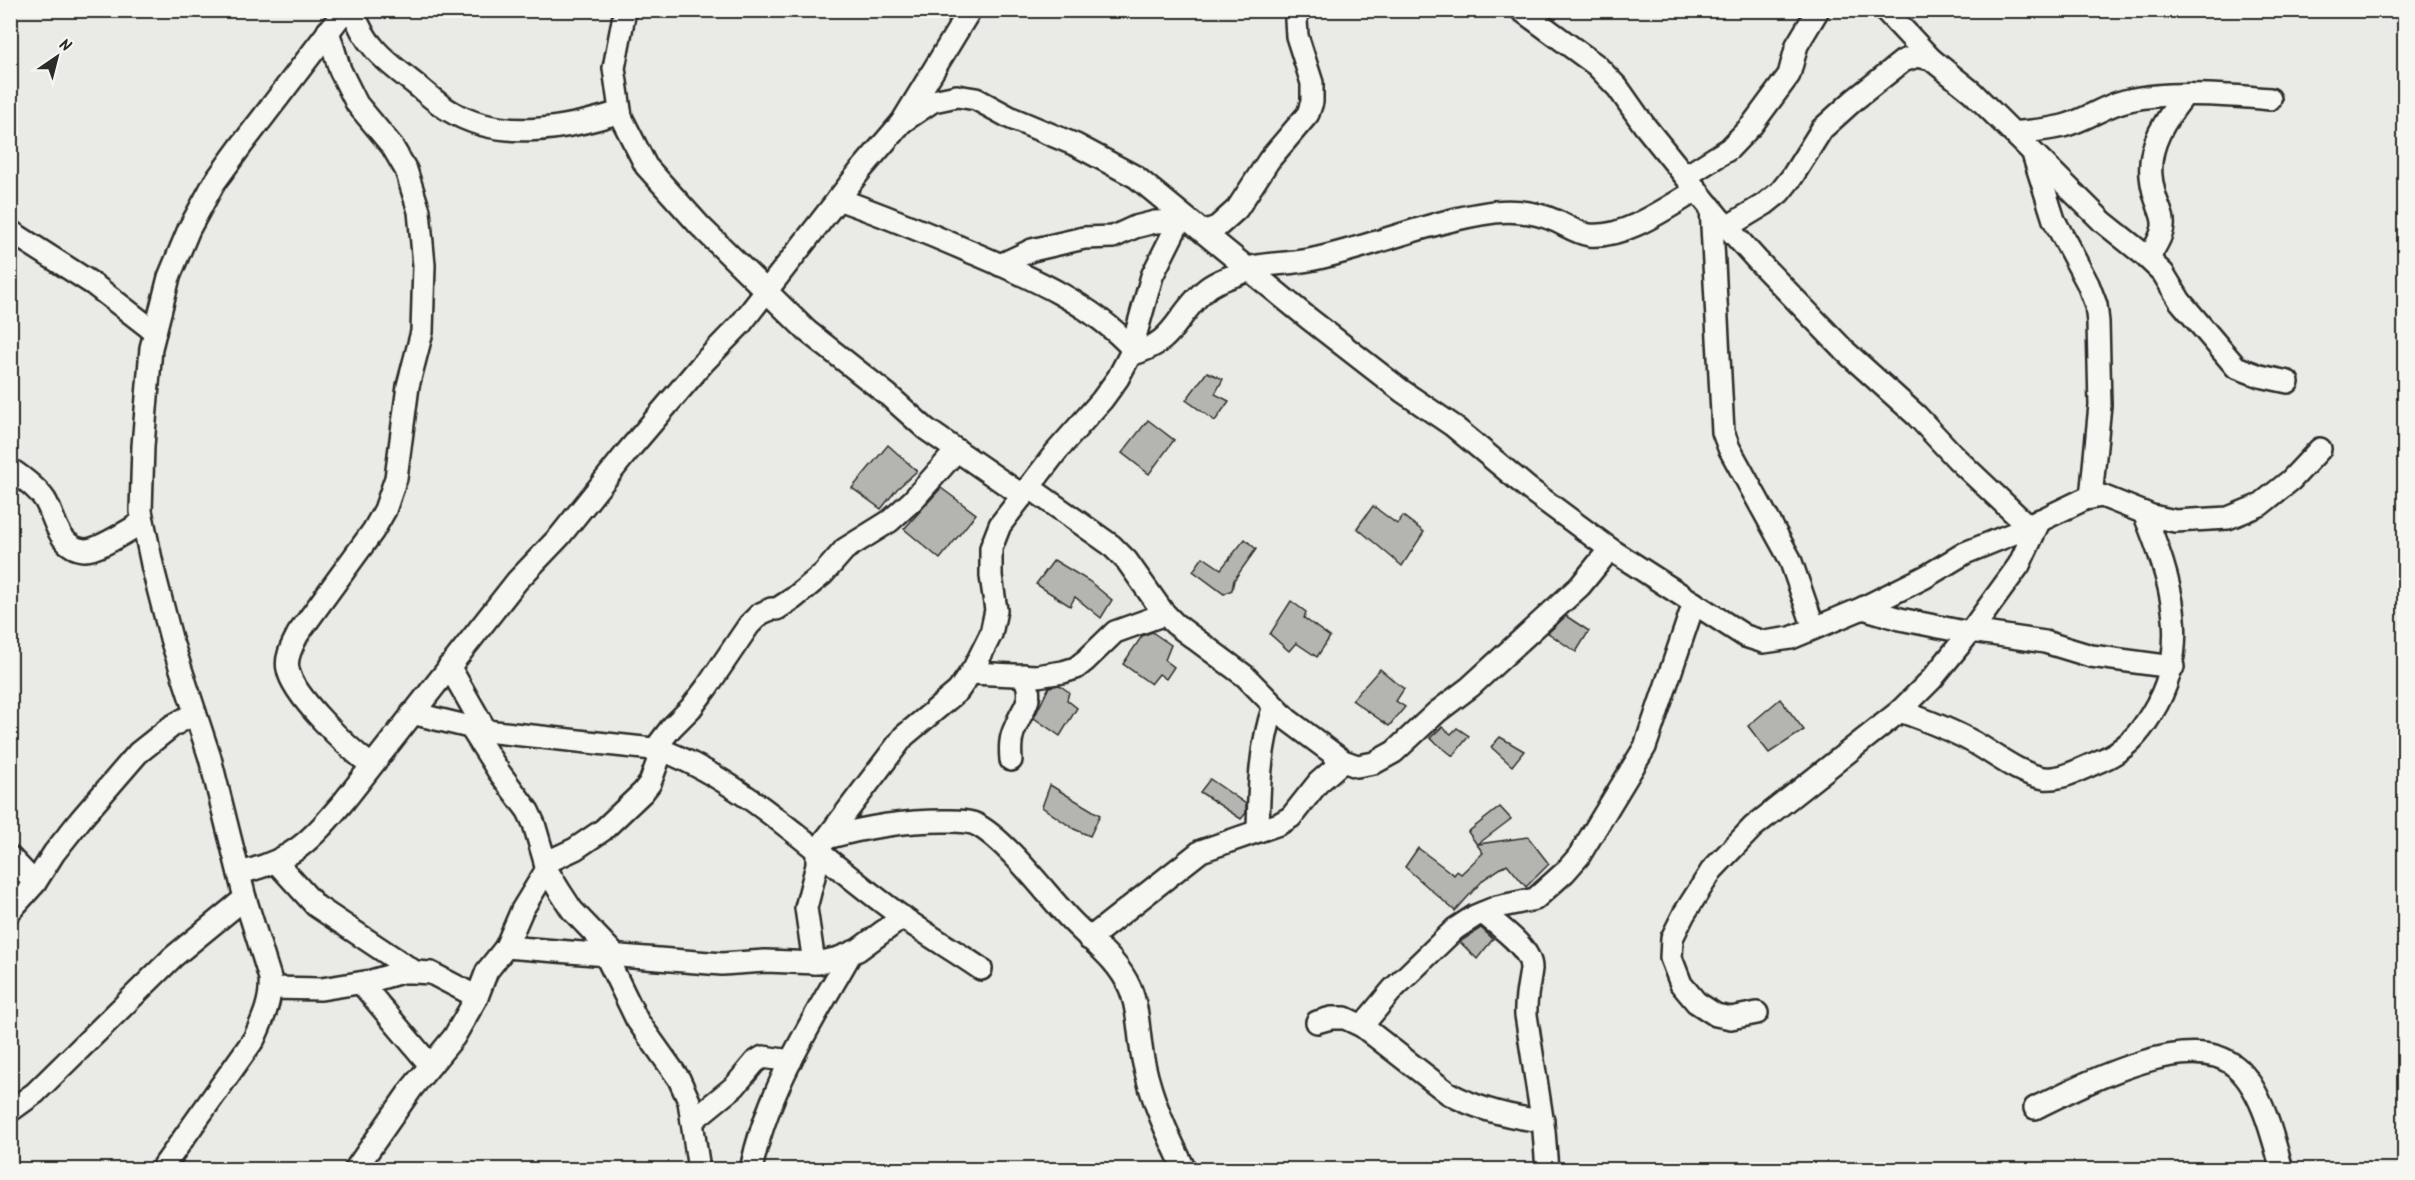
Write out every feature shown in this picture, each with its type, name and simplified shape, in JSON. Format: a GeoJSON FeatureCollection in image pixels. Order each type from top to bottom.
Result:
{"type":"FeatureCollection","features":[{"type":"Feature","properties":{"kind":"street"},"geometry":{"type":"LineString","coordinates":[[161,1170],[254,1039],[265,1015],[271,988],[270,978],[245,898],[210,758],[171,642],[143,522],[141,511],[143,446],[151,348],[169,277],[189,229],[213,186],[345,10]]}},
{"type":"Feature","properties":{"kind":"street"},"geometry":{"type":"LineString","coordinates":[[352,10],[367,42],[381,58],[450,111],[482,125],[551,129],[584,123],[620,112]]}},
{"type":"Feature","properties":{"kind":"street"},"geometry":{"type":"LineString","coordinates":[[625,10],[614,68],[620,112],[645,166],[700,226],[807,331],[888,395],[926,429],[1111,544],[1127,561],[1165,614],[1175,624],[1245,676],[1288,720],[1343,761],[1357,766],[1374,763],[1394,752],[1580,586],[1610,549]]}},
{"type":"Feature","properties":{"kind":"street"},"geometry":{"type":"LineString","coordinates":[[239,873],[276,862],[321,829],[517,581],[560,536],[628,451],[740,325],[838,199],[902,122],[970,10]]}},
{"type":"Feature","properties":{"kind":"street"},"geometry":{"type":"LineString","coordinates":[[1203,232],[1217,227],[1237,209],[1269,160],[1308,114],[1312,102],[1312,83],[1297,36],[1298,10]]}},
{"type":"Feature","properties":{"kind":"street"},"geometry":{"type":"LineString","coordinates":[[1521,10],[1596,65],[1618,88],[1644,125],[1727,227],[1846,352],[1917,416],[1957,459],[2034,523]]}},
{"type":"Feature","properties":{"kind":"street"},"geometry":{"type":"LineString","coordinates":[[1131,352],[1145,351],[1163,340],[1201,293],[1211,285],[1248,269],[1316,259],[1383,242],[1425,228],[1515,210],[1554,220],[1574,231],[1599,235],[1616,232],[1642,221],[1691,183],[1752,125],[1789,75],[1797,45],[1818,10]]}},
{"type":"Feature","properties":{"kind":"street"},"geometry":{"type":"LineString","coordinates":[[1885,10],[1931,59],[1972,92],[2103,222],[2163,273],[2180,300],[2220,352],[2236,367],[2260,376],[2288,382]]}},
{"type":"Feature","properties":{"kind":"street"},"geometry":{"type":"LineString","coordinates":[[328,31],[340,70],[357,104],[392,146],[406,170],[419,211],[424,265],[422,332],[408,386],[396,478],[385,510],[373,531],[298,634],[290,650],[287,668],[297,692],[357,755],[371,765]]}},
{"type":"Feature","properties":{"kind":"street"},"geometry":{"type":"LineString","coordinates":[[1727,227],[1780,192],[1822,129],[1854,100],[1903,61],[1917,56],[1931,59]]}},
{"type":"Feature","properties":{"kind":"street"},"geometry":{"type":"LineString","coordinates":[[2013,133],[2063,126],[2092,116],[2117,103],[2135,99],[2223,95],[2270,99]]}},
{"type":"Feature","properties":{"kind":"street"},"geometry":{"type":"LineString","coordinates":[[902,122],[933,101],[957,96],[976,99],[1136,177],[1181,219],[1203,232],[1402,391],[1452,425],[1529,489],[1610,549],[1745,636],[1764,642],[1791,638],[1863,608],[1925,577],[1965,553],[2091,498],[2102,496],[2144,513],[2175,521],[2228,518],[2260,505],[2291,480],[2320,449]]}},
{"type":"Feature","properties":{"kind":"street"},"geometry":{"type":"LineString","coordinates":[[2148,258],[2162,238],[2164,230],[2164,219],[2154,193],[2150,174],[2152,150],[2169,115],[2184,96]]}},
{"type":"Feature","properties":{"kind":"street"},"geometry":{"type":"LineString","coordinates":[[2033,154],[2054,220],[2088,284],[2096,305],[2100,405],[2091,498]]}},
{"type":"Feature","properties":{"kind":"street"},"geometry":{"type":"LineString","coordinates":[[838,199],[904,223],[1029,277],[1116,330],[1131,352]]}},
{"type":"Feature","properties":{"kind":"street"},"geometry":{"type":"LineString","coordinates":[[1711,207],[1723,432],[1729,448],[1790,558],[1815,628]]}},
{"type":"Feature","properties":{"kind":"street"},"geometry":{"type":"LineString","coordinates":[[1000,265],[1032,250],[1084,238],[1113,237],[1135,227],[1181,219]]}},
{"type":"Feature","properties":{"kind":"street"},"geometry":{"type":"LineString","coordinates":[[814,963],[806,908],[822,844],[904,736],[952,697],[971,673],[991,633],[996,609],[991,576],[992,548],[1000,525],[1056,452],[1102,400],[1118,378],[1131,352],[1152,276],[1181,219]]}},
{"type":"Feature","properties":{"kind":"street"},"geometry":{"type":"LineString","coordinates":[[10,231],[93,284],[155,332]]}},
{"type":"Feature","properties":{"kind":"street"},"geometry":{"type":"LineString","coordinates":[[355,1170],[430,1065],[454,1036],[477,998],[487,971],[506,947],[522,910],[546,866],[603,830],[643,792],[650,783],[659,750],[671,728],[691,708],[707,687],[749,625],[760,614],[777,609],[794,598],[823,574],[845,549],[890,521],[913,500],[957,450]]}},
{"type":"Feature","properties":{"kind":"street"},"geometry":{"type":"LineString","coordinates":[[10,469],[45,501],[52,521],[62,536],[70,544],[84,550],[101,545],[143,522]]}},
{"type":"Feature","properties":{"kind":"street"},"geometry":{"type":"LineString","coordinates":[[1900,711],[1941,724],[2020,769],[2044,778],[2060,777],[2112,756],[2134,739],[2160,700],[2173,667],[2175,634],[2172,597],[2161,554],[2144,513]]}},
{"type":"Feature","properties":{"kind":"street"},"geometry":{"type":"LineString","coordinates":[[1757,1013],[1731,1018],[1716,1015],[1696,1002],[1681,984],[1671,958],[1672,938],[1684,914],[1712,870],[1753,827],[1900,711],[1932,679],[2019,565],[2034,523]]}},
{"type":"Feature","properties":{"kind":"street"},"geometry":{"type":"LineString","coordinates":[[1362,1026],[1393,989],[1455,928],[1483,913],[1535,899],[1565,872],[1591,839],[1645,747],[1694,603]]}},
{"type":"Feature","properties":{"kind":"street"},"geometry":{"type":"LineString","coordinates":[[1863,608],[1900,619],[1970,632],[2045,642],[2091,656],[2173,667]]}},
{"type":"Feature","properties":{"kind":"street"},"geometry":{"type":"LineString","coordinates":[[971,673],[1046,675],[1076,668],[1115,632],[1165,614]]}},
{"type":"Feature","properties":{"kind":"street"},"geometry":{"type":"LineString","coordinates":[[449,666],[499,772],[528,811],[546,866],[572,910],[610,955],[638,1020],[679,1079],[688,1101],[699,1170]]}},
{"type":"Feature","properties":{"kind":"street"},"geometry":{"type":"LineString","coordinates":[[1011,760],[1010,740],[1029,702],[1028,686],[1024,675]]}},
{"type":"Feature","properties":{"kind":"street"},"geometry":{"type":"LineString","coordinates":[[1258,830],[1262,759],[1267,726],[1274,706]]}},
{"type":"Feature","properties":{"kind":"street"},"geometry":{"type":"LineString","coordinates":[[10,911],[35,884],[54,853],[81,819],[138,753],[172,726],[195,713]]}},
{"type":"Feature","properties":{"kind":"street"},"geometry":{"type":"LineString","coordinates":[[412,713],[479,730],[659,750],[701,767],[822,844],[903,917],[981,969]]}},
{"type":"Feature","properties":{"kind":"street"},"geometry":{"type":"LineString","coordinates":[[1089,939],[1201,851],[1291,817],[1318,783],[1343,761]]}},
{"type":"Feature","properties":{"kind":"street"},"geometry":{"type":"LineString","coordinates":[[822,844],[868,827],[905,821],[956,821],[978,825],[1006,849],[1089,939],[1120,969],[1131,990],[1138,1017],[1144,1067],[1164,1124],[1185,1170]]}},
{"type":"Feature","properties":{"kind":"street"},"geometry":{"type":"LineString","coordinates":[[10,857],[35,884]]}},
{"type":"Feature","properties":{"kind":"street"},"geometry":{"type":"LineString","coordinates":[[276,862],[316,906],[415,972]]}},
{"type":"Feature","properties":{"kind":"street"},"geometry":{"type":"LineString","coordinates":[[10,1111],[35,1093],[173,957],[245,898]]}},
{"type":"Feature","properties":{"kind":"street"},"geometry":{"type":"LineString","coordinates":[[1483,913],[1514,939],[1528,957],[1531,967],[1525,998],[1526,1015],[1543,1121],[1547,1170]]}},
{"type":"Feature","properties":{"kind":"street"},"geometry":{"type":"LineString","coordinates":[[506,947],[722,964],[765,961],[814,963],[839,958],[858,950],[903,917]]}},
{"type":"Feature","properties":{"kind":"street"},"geometry":{"type":"LineString","coordinates":[[751,1170],[773,1097],[815,1012],[851,953]]}},
{"type":"Feature","properties":{"kind":"street"},"geometry":{"type":"LineString","coordinates":[[271,988],[321,989],[361,983],[402,972],[415,972],[431,973],[477,998]]}},
{"type":"Feature","properties":{"kind":"street"},"geometry":{"type":"LineString","coordinates":[[361,983],[430,1065]]}},
{"type":"Feature","properties":{"kind":"street"},"geometry":{"type":"LineString","coordinates":[[1317,1023],[1331,1018],[1345,1018],[1362,1026],[1448,1093],[1461,1100],[1502,1114],[1543,1121]]}},
{"type":"Feature","properties":{"kind":"street"},"geometry":{"type":"LineString","coordinates":[[2035,1108],[2096,1079],[2149,1059],[2183,1053],[2212,1056],[2235,1065],[2253,1087],[2282,1170]]}},
{"type":"Feature","properties":{"kind":"street"},"geometry":{"type":"LineString","coordinates":[[692,1121],[735,1086],[755,1062],[763,1057],[791,1061]]}},
{"type":"Feature","properties":{"kind":"building"},"geometry":{"type":"Polygon","coordinates":[[[1207,372],[1223,379],[1215,394],[1229,401],[1215,421],[1186,400],[1207,372]]]}},
{"type":"Feature","properties":{"kind":"building"},"geometry":{"type":"Polygon","coordinates":[[[1148,420],[1174,440],[1149,474],[1122,453],[1148,420]]]}},
{"type":"Feature","properties":{"kind":"building"},"geometry":{"type":"Polygon","coordinates":[[[888,445],[917,471],[897,489],[881,509],[852,488],[888,445]]]}},
{"type":"Feature","properties":{"kind":"building"},"geometry":{"type":"Polygon","coordinates":[[[941,488],[976,514],[940,559],[904,529],[941,488]]]}},
{"type":"Feature","properties":{"kind":"building"},"geometry":{"type":"Polygon","coordinates":[[[1373,506],[1397,524],[1403,516],[1424,532],[1402,566],[1357,528],[1373,506]]]}},
{"type":"Feature","properties":{"kind":"building"},"geometry":{"type":"Polygon","coordinates":[[[1245,539],[1256,549],[1234,580],[1232,590],[1224,594],[1193,571],[1203,557],[1221,569],[1245,539]]]}},
{"type":"Feature","properties":{"kind":"building"},"geometry":{"type":"Polygon","coordinates":[[[1054,560],[1089,581],[1112,600],[1101,618],[1075,597],[1070,606],[1036,584],[1054,560]]]}},
{"type":"Feature","properties":{"kind":"building"},"geometry":{"type":"Polygon","coordinates":[[[1291,601],[1306,612],[1304,618],[1330,637],[1317,657],[1296,643],[1289,651],[1270,634],[1291,601]]]}},
{"type":"Feature","properties":{"kind":"building"},"geometry":{"type":"Polygon","coordinates":[[[1566,616],[1589,631],[1576,652],[1548,633],[1566,616]]]}},
{"type":"Feature","properties":{"kind":"building"},"geometry":{"type":"Polygon","coordinates":[[[1152,632],[1171,645],[1165,660],[1174,667],[1166,679],[1159,674],[1151,684],[1123,664],[1142,636],[1152,632]]]}},
{"type":"Feature","properties":{"kind":"building"},"geometry":{"type":"Polygon","coordinates":[[[1380,669],[1404,689],[1396,701],[1405,707],[1389,726],[1352,700],[1380,669]]]}},
{"type":"Feature","properties":{"kind":"building"},"geometry":{"type":"Polygon","coordinates":[[[1059,685],[1069,692],[1067,700],[1077,708],[1060,736],[1034,718],[1049,687],[1059,685]]]}},
{"type":"Feature","properties":{"kind":"building"},"geometry":{"type":"Polygon","coordinates":[[[1780,699],[1804,730],[1769,753],[1748,726],[1780,699]]]}},
{"type":"Feature","properties":{"kind":"building"},"geometry":{"type":"Polygon","coordinates":[[[1442,727],[1451,734],[1457,728],[1469,736],[1453,756],[1430,738],[1442,727]]]}},
{"type":"Feature","properties":{"kind":"building"},"geometry":{"type":"Polygon","coordinates":[[[1500,737],[1524,751],[1512,766],[1491,747],[1500,737]]]}},
{"type":"Feature","properties":{"kind":"building"},"geometry":{"type":"Polygon","coordinates":[[[1210,779],[1246,804],[1246,813],[1241,819],[1200,792],[1210,779]]]}},
{"type":"Feature","properties":{"kind":"building"},"geometry":{"type":"Polygon","coordinates":[[[1050,785],[1100,815],[1090,836],[1074,829],[1042,807],[1050,785]]]}},
{"type":"Feature","properties":{"kind":"building"},"geometry":{"type":"Polygon","coordinates":[[[1500,807],[1511,819],[1478,844],[1528,837],[1549,864],[1526,887],[1507,864],[1484,879],[1455,911],[1405,867],[1418,848],[1454,875],[1457,871],[1461,874],[1483,853],[1468,832],[1500,807]]]}},
{"type":"Feature","properties":{"kind":"building"},"geometry":{"type":"Polygon","coordinates":[[[1481,928],[1493,939],[1477,959],[1460,942],[1481,928]]]}}]}
